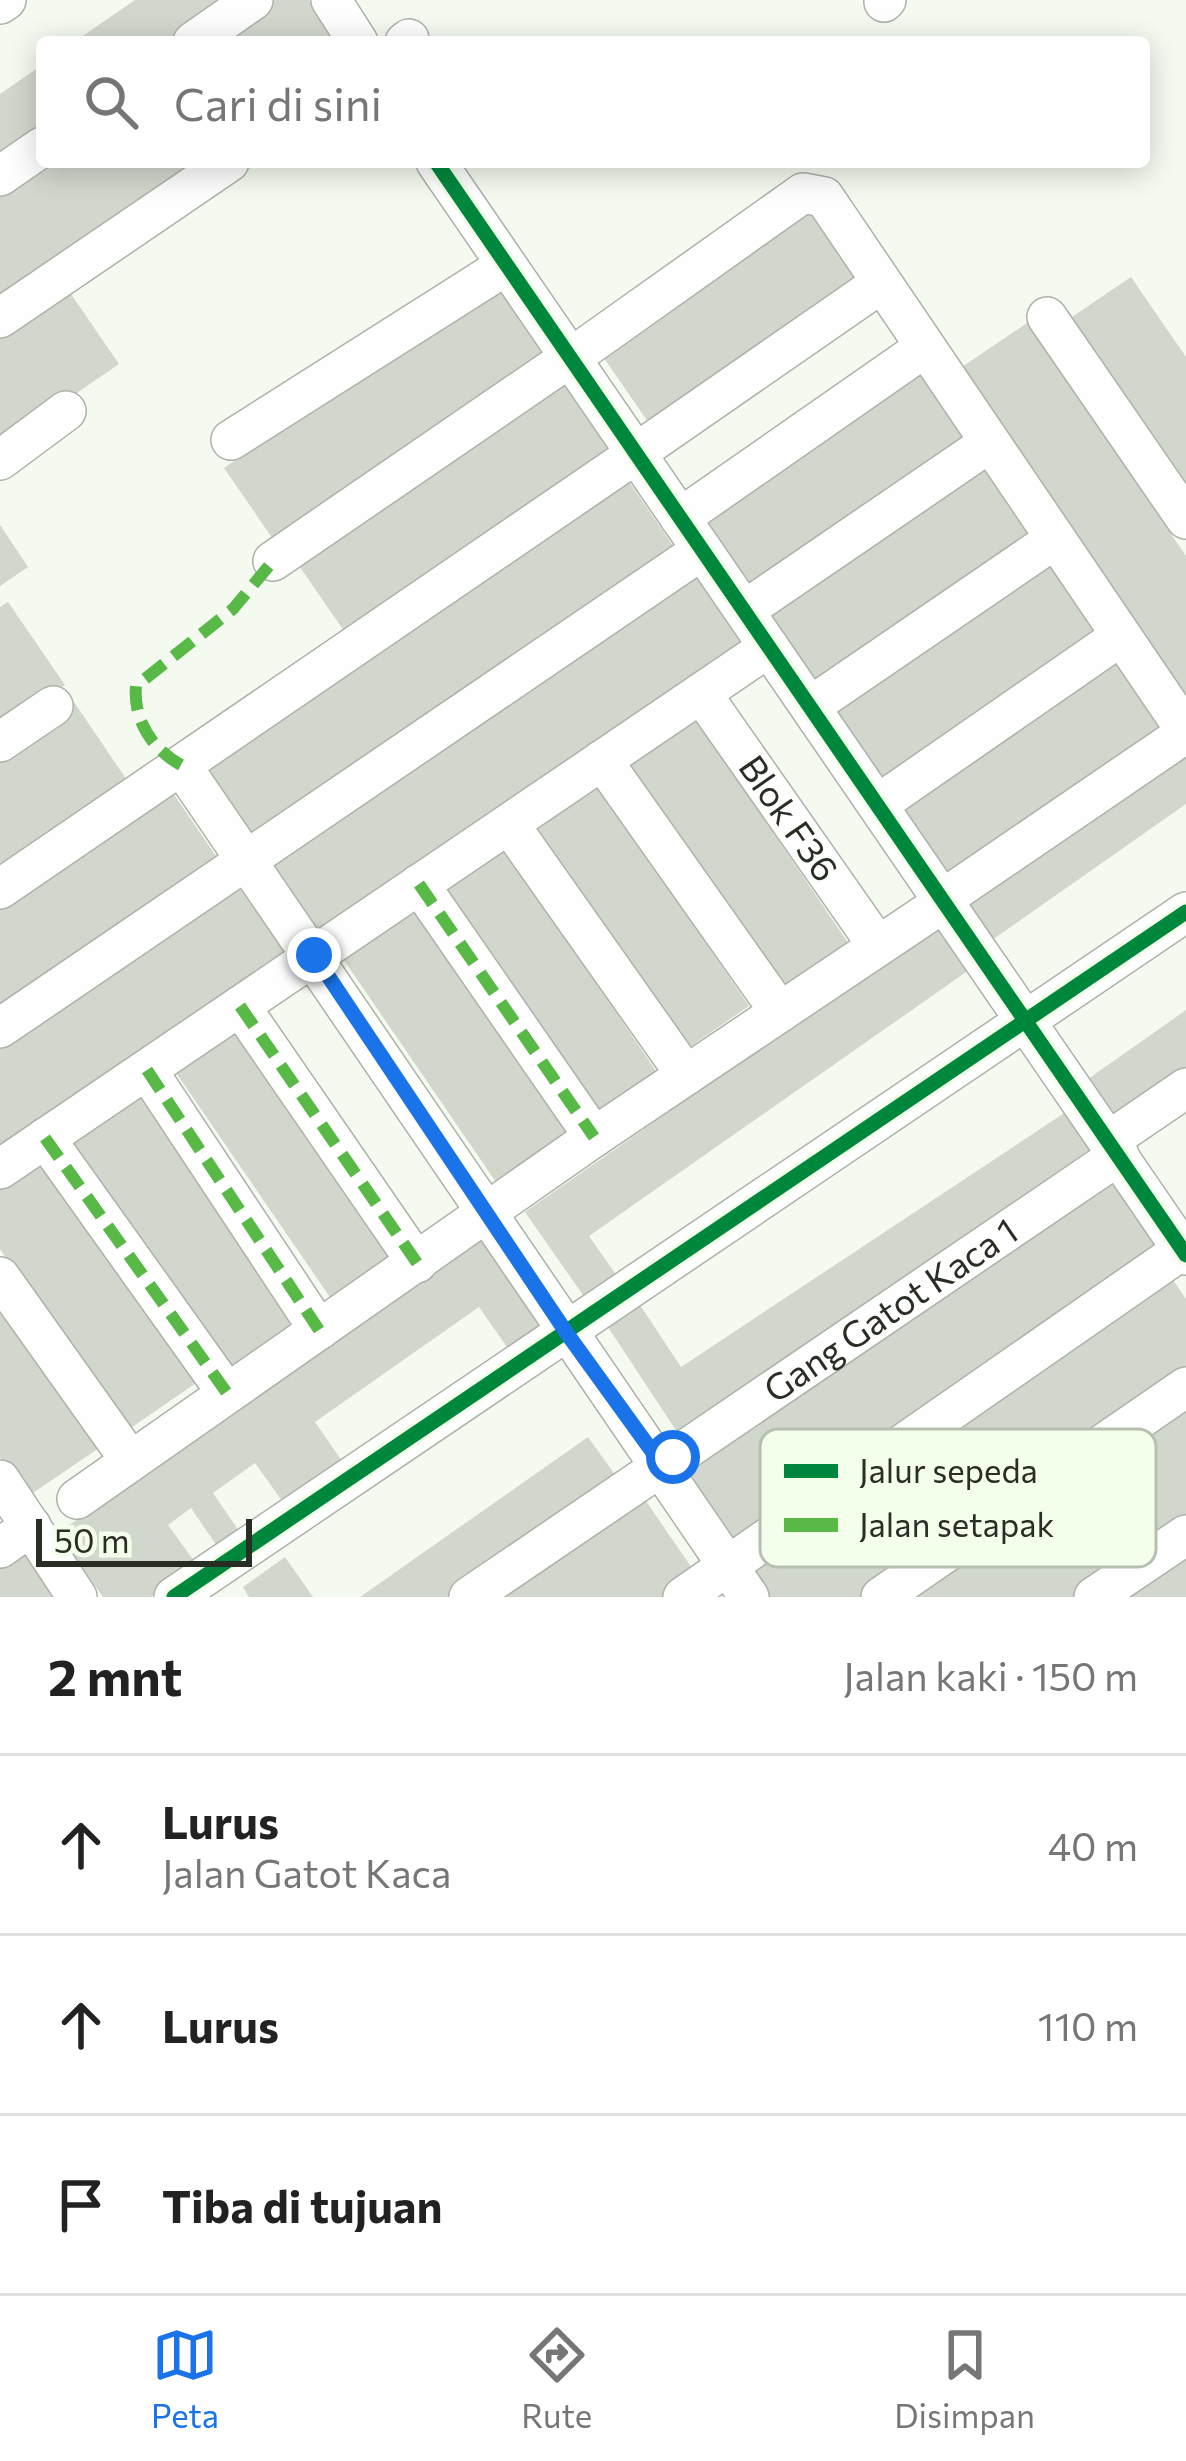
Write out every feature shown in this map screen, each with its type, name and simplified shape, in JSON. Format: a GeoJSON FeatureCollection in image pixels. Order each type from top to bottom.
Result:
{"type":"FeatureCollection","features":[{"type":"Feature","properties":{"kind":"street"},"geometry":{"type":"LineString","coordinates":[[202,36],[254,0]]}},
{"type":"Feature","properties":{"kind":"street"},"geometry":{"type":"LineString","coordinates":[[331,0],[354,36]]}},
{"type":"Feature","properties":{"kind":"street"},"geometry":{"type":"LineString","coordinates":[[0,176],[36,151]]}},
{"type":"Feature","properties":{"kind":"street"},"geometry":{"type":"LineString","coordinates":[[0,318],[220,168]]}},
{"type":"Feature","properties":{"kind":"street"},"geometry":{"type":"LineString","coordinates":[[440,168],[505,266],[580,351],[645,448],[691,534],[950,896],[1184,1253],[946,1429]]}},
{"type":"Feature","properties":{"kind":"street"},"geometry":{"type":"LineString","coordinates":[[76,1499],[1186,732],[824,197],[813,191],[273,561]]}},
{"type":"Feature","properties":{"kind":"street"},"geometry":{"type":"LineString","coordinates":[[231,440],[505,266]]}},
{"type":"Feature","properties":{"kind":"street"},"geometry":{"type":"LineString","coordinates":[[0,889],[880,284]]}},
{"type":"Feature","properties":{"kind":"street"},"geometry":{"type":"LineString","coordinates":[[1047,317],[1186,519]]}},
{"type":"Feature","properties":{"kind":"street"},"geometry":{"type":"LineString","coordinates":[[0,1028],[245,859],[691,534],[924,348]]}},
{"type":"Feature","properties":{"kind":"street"},"geometry":{"type":"LineString","coordinates":[[0,460],[66,411]]}},
{"type":"Feature","properties":{"kind":"street"},"geometry":{"type":"LineString","coordinates":[[758,601],[989,443]]}},
{"type":"Feature","properties":{"kind":"street"},"geometry":{"type":"LineString","coordinates":[[824,697],[1055,539]]}},
{"type":"Feature","properties":{"kind":"street"},"geometry":{"type":"LineString","coordinates":[[890,796],[1120,636]]}},
{"type":"Feature","properties":{"kind":"street"},"geometry":{"type":"LineString","coordinates":[[0,1169],[769,647]]}},
{"type":"Feature","properties":{"kind":"street","name":"Blok F36"},"geometry":{"type":"LineString","coordinates":[[700,693],[878,946]]}},
{"type":"Feature","properties":{"kind":"street"},"geometry":{"type":"LineString","coordinates":[[0,742],[53,706]]}},
{"type":"Feature","properties":{"kind":"street"},"geometry":{"type":"LineString","coordinates":[[602,760],[780,1012]]}},
{"type":"Feature","properties":{"kind":"street"},"geometry":{"type":"LineString","coordinates":[[181,765],[739,1582],[683,1597]]}},
{"type":"Feature","properties":{"kind":"street"},"geometry":{"type":"LineString","coordinates":[[508,824],[686,1075]]}},
{"type":"Feature","properties":{"kind":"street"},"geometry":{"type":"LineString","coordinates":[[418,884],[594,1137]]}},
{"type":"Feature","properties":{"kind":"street"},"geometry":{"type":"LineString","coordinates":[[174,1597],[568,1335],[1186,912]]}},
{"type":"Feature","properties":{"kind":"street"},"geometry":{"type":"LineString","coordinates":[[240,1006],[417,1263]]}},
{"type":"Feature","properties":{"kind":"street"},"geometry":{"type":"LineString","coordinates":[[148,1070],[319,1330]]}},
{"type":"Feature","properties":{"kind":"street","name":"Gang Gatot Kaca 1"},"geometry":{"type":"LineString","coordinates":[[469,1597],[1114,1147],[1186,1088]]}},
{"type":"Feature","properties":{"kind":"street"},"geometry":{"type":"LineString","coordinates":[[45,1138],[227,1393]]}},
{"type":"Feature","properties":{"kind":"street"},"geometry":{"type":"LineString","coordinates":[[0,1277],[130,1460]]}},
{"type":"Feature","properties":{"kind":"street"},"geometry":{"type":"LineString","coordinates":[[1125,1429],[1186,1387]]}},
{"type":"Feature","properties":{"kind":"street"},"geometry":{"type":"LineString","coordinates":[[0,1480],[16,1537],[77,1597]]}},
{"type":"Feature","properties":{"kind":"street"},"geometry":{"type":"LineString","coordinates":[[1156,1555],[1186,1535]]}},
{"type":"Feature","properties":{"kind":"street"},"geometry":{"type":"LineString","coordinates":[[881,1597],[925,1567]]}},
{"type":"Feature","properties":{"kind":"street"},"geometry":{"type":"LineString","coordinates":[[1094,1597],[1139,1567]]}},
{"type":"Feature","properties":{"kind":"building"},"geometry":{"type":"Polygon","coordinates":[[[135,0],[232,0],[181,36],[83,36],[135,0]]]}},
{"type":"Feature","properties":{"kind":"building"},"geometry":{"type":"Polygon","coordinates":[[[258,0],[309,0],[334,36],[206,36],[258,0]]]}},
{"type":"Feature","properties":{"kind":"building"},"geometry":{"type":"Polygon","coordinates":[[[36,69],[36,137],[0,162],[0,94],[36,69]]]}},
{"type":"Feature","properties":{"kind":"building"},"geometry":{"type":"Polygon","coordinates":[[[36,164],[36,168],[192,168],[0,300],[0,178],[36,164]]]}},
{"type":"Feature","properties":{"kind":"building"},"geometry":{"type":"Polygon","coordinates":[[[816,198],[873,281],[655,432],[597,348],[816,198]]]}},
{"type":"Feature","properties":{"kind":"building"},"geometry":{"type":"Polygon","coordinates":[[[1131,277],[1186,357],[1186,510],[1060,325],[1131,277]]]}},
{"type":"Feature","properties":{"kind":"building"},"geometry":{"type":"Polygon","coordinates":[[[62,281],[119,364],[0,446],[0,323],[62,281]]]}},
{"type":"Feature","properties":{"kind":"building"},"geometry":{"type":"Polygon","coordinates":[[[495,282],[553,365],[282,552],[224,468],[495,282]]]}},
{"type":"Feature","properties":{"kind":"building"},"geometry":{"type":"Polygon","coordinates":[[[1027,323],[1186,556],[1186,708],[956,371],[1027,323]]]}},
{"type":"Feature","properties":{"kind":"building"},"geometry":{"type":"Polygon","coordinates":[[[915,365],[973,449],[754,599],[697,516],[915,365]]]}},
{"type":"Feature","properties":{"kind":"building"},"geometry":{"type":"Polygon","coordinates":[[[566,374],[624,458],[353,644],[295,560],[566,374]]]}},
{"type":"Feature","properties":{"kind":"building"},"geometry":{"type":"Polygon","coordinates":[[[980,457],[1037,540],[819,690],[762,607],[980,457]]]}},
{"type":"Feature","properties":{"kind":"building"},"geometry":{"type":"Polygon","coordinates":[[[621,470],[678,553],[247,849],[189,765],[621,470]]]}},
{"type":"Feature","properties":{"kind":"building"},"geometry":{"type":"Polygon","coordinates":[[[0,525],[28,567],[0,586],[0,525]]]}},
{"type":"Feature","properties":{"kind":"building"},"geometry":{"type":"Polygon","coordinates":[[[1045,556],[1102,640],[883,790],[826,707],[1045,556]]]}},
{"type":"Feature","properties":{"kind":"building"},"geometry":{"type":"Polygon","coordinates":[[[694,565],[751,648],[320,944],[263,861],[694,565]]]}},
{"type":"Feature","properties":{"kind":"building"},"geometry":{"type":"Polygon","coordinates":[[[8,602],[65,685],[0,730],[0,607],[8,602]]]}},
{"type":"Feature","properties":{"kind":"building"},"geometry":{"type":"Polygon","coordinates":[[[1115,649],[1172,732],[954,882],[897,799],[1115,649]]]}},
{"type":"Feature","properties":{"kind":"building"},"geometry":{"type":"Polygon","coordinates":[[[74,702],[131,786],[0,876],[0,753],[74,702]]]}},
{"type":"Feature","properties":{"kind":"building"},"geometry":{"type":"Polygon","coordinates":[[[691,712],[849,944],[778,992],[619,760],[691,712]]]}},
{"type":"Feature","properties":{"kind":"building"},"geometry":{"type":"Polygon","coordinates":[[[1186,736],[1186,804],[985,945],[953,900],[1186,736]]]}},
{"type":"Feature","properties":{"kind":"building"},"geometry":{"type":"Polygon","coordinates":[[[590,774],[749,1006],[678,1055],[519,823],[590,774]]]}},
{"type":"Feature","properties":{"kind":"building"},"geometry":{"type":"Polygon","coordinates":[[[166,783],[223,866],[0,1019],[0,896],[166,783]]]}},
{"type":"Feature","properties":{"kind":"building"},"geometry":{"type":"Polygon","coordinates":[[[498,839],[656,1071],[585,1120],[426,888],[498,839]]]}},
{"type":"Feature","properties":{"kind":"building"},"geometry":{"type":"Polygon","coordinates":[[[230,874],[288,958],[0,1155],[0,1033],[230,874]]]}},
{"type":"Feature","properties":{"kind":"building"},"geometry":{"type":"Polygon","coordinates":[[[410,904],[569,1136],[498,1185],[339,953],[410,904]]]}},
{"type":"Feature","properties":{"kind":"building"},"geometry":{"type":"Polygon","coordinates":[[[950,916],[982,961],[589,1236],[617,1276],[585,1298],[525,1212],[950,916]]]}},
{"type":"Feature","properties":{"kind":"building"},"geometry":{"type":"Polygon","coordinates":[[[1186,1010],[1186,1078],[1113,1129],[1081,1084],[1186,1010]]]}},
{"type":"Feature","properties":{"kind":"building"},"geometry":{"type":"Polygon","coordinates":[[[243,1018],[405,1254],[334,1303],[172,1067],[243,1018]]]}},
{"type":"Feature","properties":{"kind":"building"},"geometry":{"type":"Polygon","coordinates":[[[139,1085],[301,1321],[229,1370],[68,1134],[139,1085]]]}},
{"type":"Feature","properties":{"kind":"building"},"geometry":{"type":"Polygon","coordinates":[[[1081,1102],[1112,1149],[679,1435],[608,1327],[640,1305],[681,1367],[1081,1102]]]}},
{"type":"Feature","properties":{"kind":"building"},"geometry":{"type":"Polygon","coordinates":[[[38,1151],[196,1383],[125,1432],[0,1249],[0,1177],[38,1151]]]}},
{"type":"Feature","properties":{"kind":"building"},"geometry":{"type":"Polygon","coordinates":[[[1104,1171],[1161,1255],[908,1429],[760,1429],[760,1530],[730,1551],[673,1467],[1104,1171]]]}},
{"type":"Feature","properties":{"kind":"building"},"geometry":{"type":"Polygon","coordinates":[[[483,1236],[545,1325],[509,1350],[479,1307],[315,1422],[344,1464],[285,1505],[255,1463],[213,1493],[241,1534],[219,1549],[191,1508],[168,1525],[197,1565],[151,1597],[103,1597],[58,1533],[483,1236]]]}},
{"type":"Feature","properties":{"kind":"building"},"geometry":{"type":"Polygon","coordinates":[[[1167,1271],[1186,1299],[1186,1380],[1115,1429],[936,1429],[1167,1271]]]}},
{"type":"Feature","properties":{"kind":"building"},"geometry":{"type":"Polygon","coordinates":[[[0,1304],[99,1448],[27,1497],[0,1457],[0,1304]]]}},
{"type":"Feature","properties":{"kind":"building"},"geometry":{"type":"Polygon","coordinates":[[[1186,1398],[1186,1520],[1156,1541],[1156,1429],[1141,1429],[1186,1398]]]}},
{"type":"Feature","properties":{"kind":"building"},"geometry":{"type":"Polygon","coordinates":[[[588,1437],[621,1483],[458,1597],[360,1597],[588,1437]]]}},
{"type":"Feature","properties":{"kind":"building"},"geometry":{"type":"Polygon","coordinates":[[[639,1491],[696,1574],[663,1597],[484,1597],[639,1491]]]}},
{"type":"Feature","properties":{"kind":"building"},"geometry":{"type":"Polygon","coordinates":[[[24,1547],[58,1597],[0,1597],[0,1564],[24,1547]]]}},
{"type":"Feature","properties":{"kind":"building"},"geometry":{"type":"Polygon","coordinates":[[[760,1550],[760,1567],[914,1567],[870,1597],[757,1597],[735,1567],[760,1550]]]}},
{"type":"Feature","properties":{"kind":"building"},"geometry":{"type":"Polygon","coordinates":[[[1186,1551],[1186,1597],[1118,1597],[1186,1551]]]}},
{"type":"Feature","properties":{"kind":"building"},"geometry":{"type":"Polygon","coordinates":[[[285,1557],[313,1597],[249,1597],[243,1587],[285,1557]]]}},
{"type":"Feature","properties":{"kind":"building"},"geometry":{"type":"Polygon","coordinates":[[[940,1567],[1118,1567],[1075,1597],[896,1597],[940,1567]]]}},
{"type":"Feature","properties":{"kind":"marked path"},"geometry":{"type":"LineString","coordinates":[[181,765],[146,732],[136,686],[233,609],[273,561]]}},
{"type":"Feature","properties":{"kind":"marked path"},"geometry":{"type":"LineString","coordinates":[[419,884],[594,1137]]}},
{"type":"Feature","properties":{"kind":"marked path"},"geometry":{"type":"LineString","coordinates":[[314,955],[568,1335]]}},
{"type":"Feature","properties":{"kind":"marked path"},"geometry":{"type":"LineString","coordinates":[[240,1006],[417,1263]]}},
{"type":"Feature","properties":{"kind":"marked path"},"geometry":{"type":"LineString","coordinates":[[147,1070],[319,1330]]}},
{"type":"Feature","properties":{"kind":"marked path"},"geometry":{"type":"LineString","coordinates":[[45,1138],[227,1393]]}},
{"type":"Feature","properties":{"kind":"cycle path"},"geometry":{"type":"LineString","coordinates":[[440,168],[1186,1255]]}},
{"type":"Feature","properties":{"kind":"cycle path"},"geometry":{"type":"LineString","coordinates":[[174,1597],[1186,912]]}},
{"type":"Feature","properties":{"kind":"route"},"geometry":{"type":"LineString","coordinates":[[314,955],[568,1335],[662,1465],[673,1457]]}}]}
